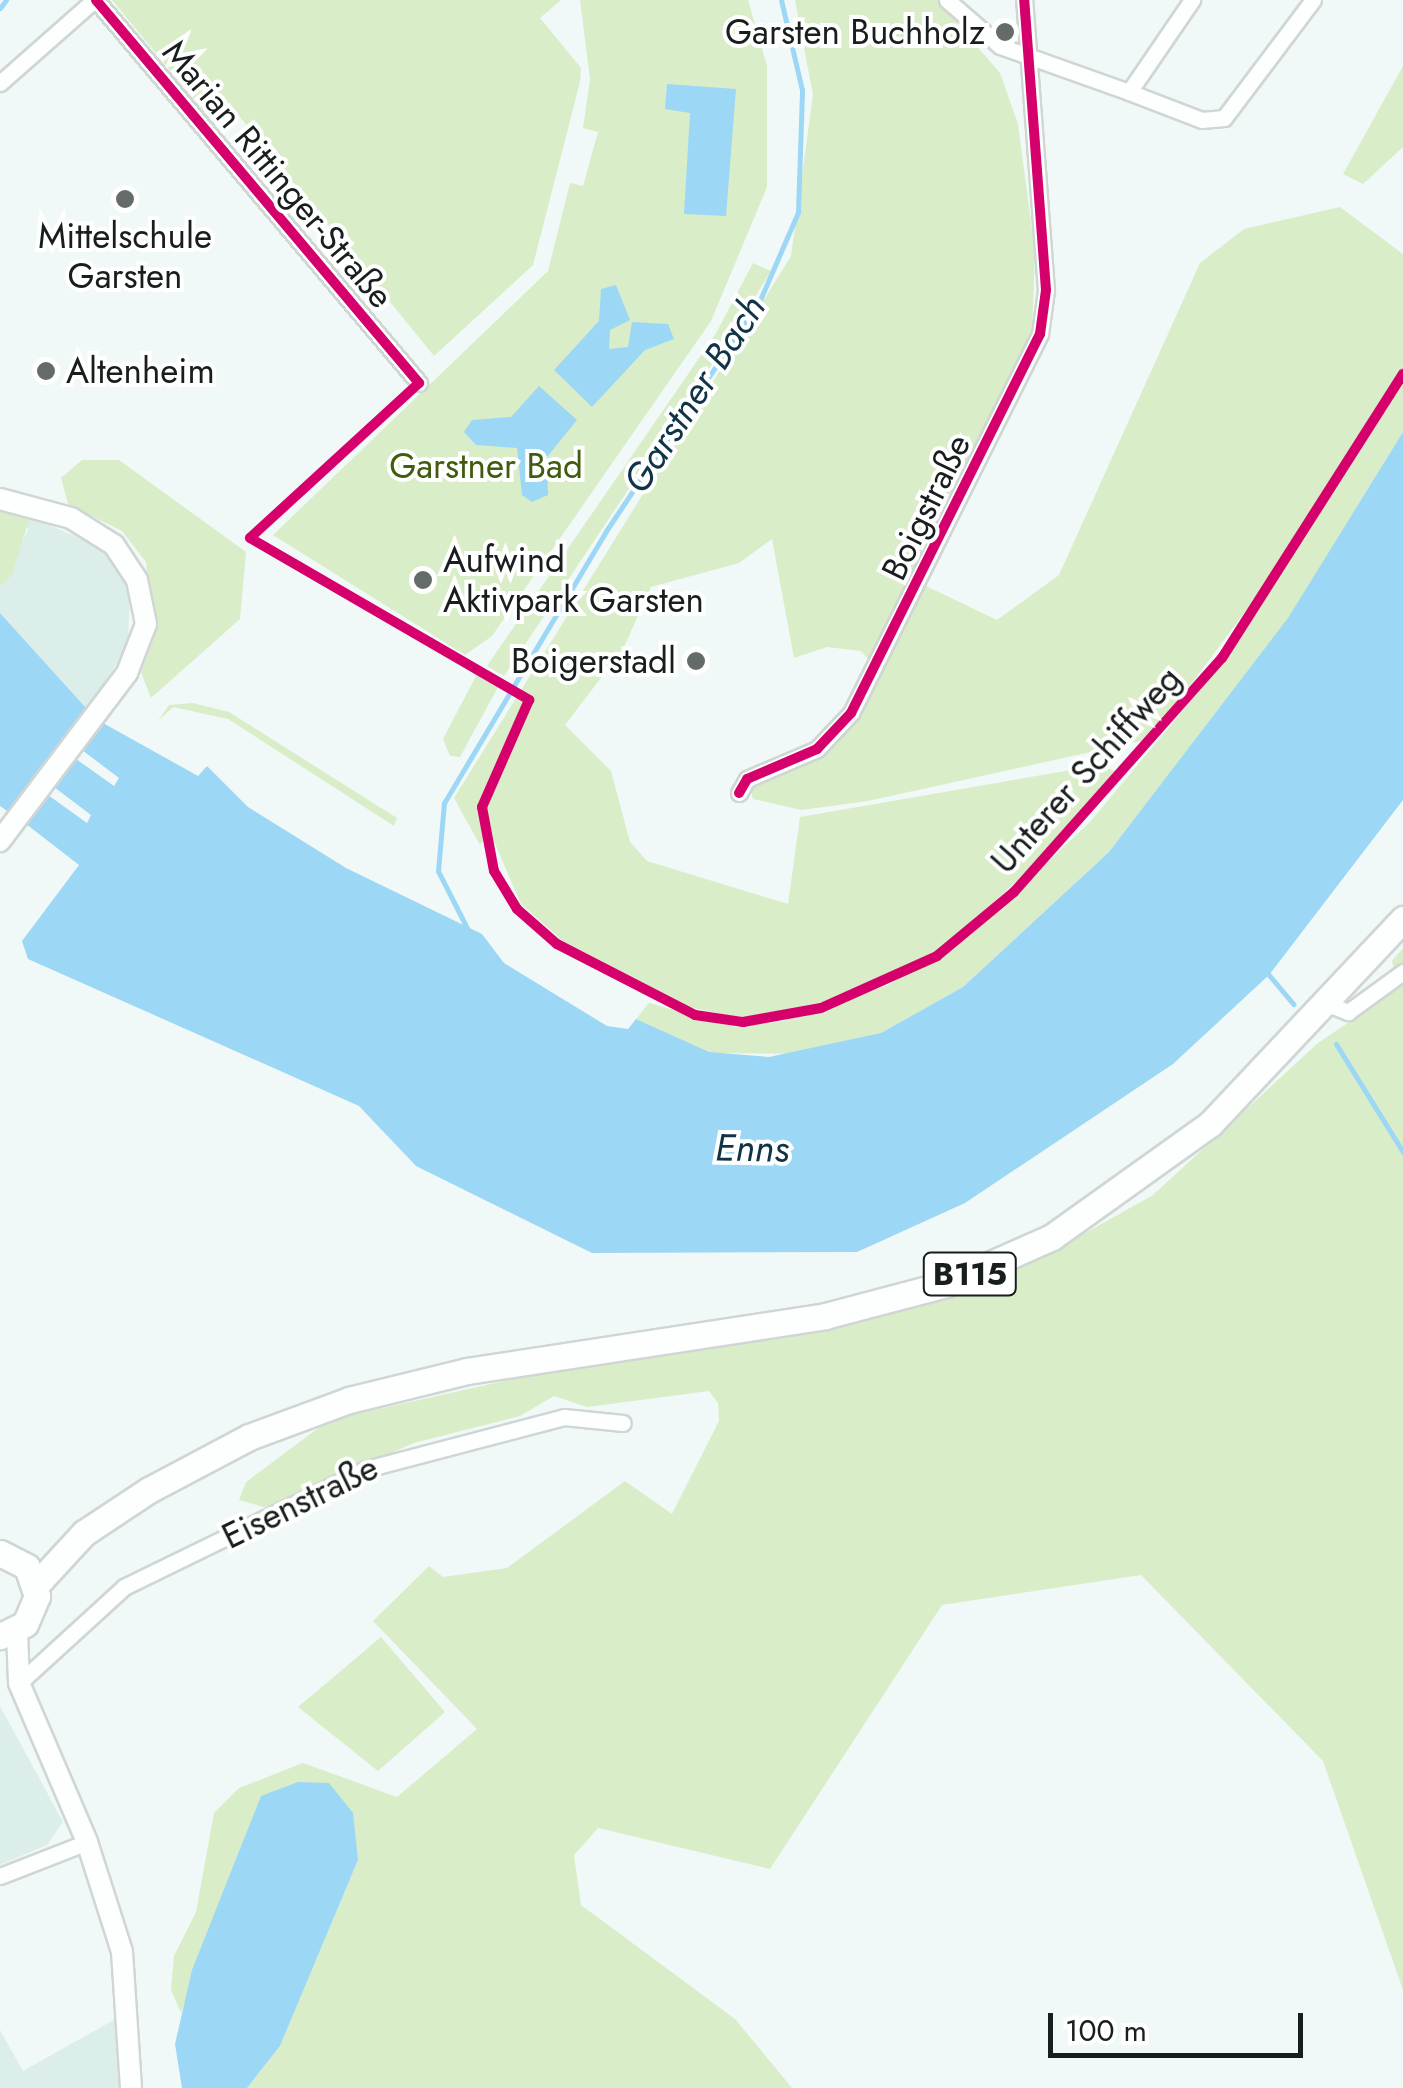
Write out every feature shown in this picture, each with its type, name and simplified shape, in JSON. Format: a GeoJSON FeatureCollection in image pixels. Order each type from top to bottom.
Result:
{"type":"FeatureCollection","features":[{"type":"Feature","properties":{"kind":"main road","name":"B115"},"geometry":{"type":"LineString","coordinates":[[36,1586],[10,1556],[84,1533],[200,1461],[349,1400],[467,1370],[825,1316],[1009,1258],[1152,1172],[1328,1004],[1403,920]]}},
{"type":"Feature","properties":{"kind":"main road","name":"B115"},"geometry":{"type":"LineString","coordinates":[[7,1644],[32,1616],[36,1586],[84,1533]]}},
{"type":"Feature","properties":{"kind":"street","name":"Marian Rittinger-Straße"},"geometry":{"type":"LineString","coordinates":[[0,83],[95,0],[419,383]]}},
{"type":"Feature","properties":{"kind":"street"},"geometry":{"type":"LineString","coordinates":[[948,0],[990,40],[1202,120],[1224,118],[1313,0]]}},
{"type":"Feature","properties":{"kind":"street","name":"Boigstraße"},"geometry":{"type":"LineString","coordinates":[[739,792],[747,779],[817,749],[851,712],[1040,334],[1046,290],[1024,0]]}},
{"type":"Feature","properties":{"kind":"street"},"geometry":{"type":"LineString","coordinates":[[1129,92],[1192,0]]}},
{"type":"Feature","properties":{"kind":"street"},"geometry":{"type":"LineString","coordinates":[[0,498],[72,518],[127,561],[146,624],[128,674],[0,841]]}},
{"type":"Feature","properties":{"kind":"street"},"geometry":{"type":"LineString","coordinates":[[1328,1004],[1348,1012],[1403,972]]}},
{"type":"Feature","properties":{"kind":"street","name":"Eisenstraße"},"geometry":{"type":"LineString","coordinates":[[19,1683],[124,1587],[366,1469],[564,1417],[623,1423]]}},
{"type":"Feature","properties":{"kind":"street"},"geometry":{"type":"LineString","coordinates":[[7,1644],[19,1683],[88,1842],[128,1983],[131,2088]]}},
{"type":"Feature","properties":{"kind":"street"},"geometry":{"type":"LineString","coordinates":[[0,1876],[88,1842]]}},
{"type":"Feature","properties":{"kind":"shaded area"},"geometry":{"type":"Polygon","coordinates":[[[21,513],[108,550],[130,589],[128,646],[87,709],[0,613],[0,586],[28,530],[21,513]]]}},
{"type":"Feature","properties":{"kind":"shaded area"},"geometry":{"type":"Polygon","coordinates":[[[0,1706],[63,1822],[47,1845],[0,1865],[0,1706]]]}},
{"type":"Feature","properties":{"kind":"shaded area"},"geometry":{"type":"Polygon","coordinates":[[[119,2017],[121,2088],[0,2088],[0,2030],[23,2071],[119,2017]]]}},
{"type":"Feature","properties":{"kind":"green space"},"geometry":{"type":"Polygon","coordinates":[[[112,0],[561,0],[540,18],[581,68],[580,82],[533,265],[434,356],[235,111],[216,126],[112,0]]]}},
{"type":"Feature","properties":{"kind":"green space","name":"Garstner Bad"},"geometry":{"type":"Polygon","coordinates":[[[580,0],[748,0],[767,66],[767,187],[711,321],[492,636],[465,655],[273,535],[548,271],[570,183],[583,186],[598,132],[583,128],[590,79],[580,0]]]}},
{"type":"Feature","properties":{"kind":"green space"},"geometry":{"type":"Polygon","coordinates":[[[795,0],[937,0],[1000,73],[1018,124],[1035,252],[1032,334],[871,662],[861,651],[827,647],[794,658],[772,539],[739,563],[651,587],[623,649],[565,725],[611,771],[630,842],[647,861],[788,904],[800,817],[1100,765],[1117,772],[1064,839],[938,952],[833,1000],[741,1018],[684,1006],[566,944],[521,904],[490,832],[480,845],[454,798],[791,256],[813,95],[795,0]]]}},
{"type":"Feature","properties":{"kind":"green space"},"geometry":{"type":"Polygon","coordinates":[[[1403,66],[1403,147],[1363,184],[1343,174],[1403,66]]]}},
{"type":"Feature","properties":{"kind":"green space"},"geometry":{"type":"Polygon","coordinates":[[[1340,207],[1403,254],[1403,366],[1286,557],[1150,739],[868,801],[801,810],[753,799],[749,783],[785,770],[856,713],[926,586],[997,620],[1059,575],[1200,263],[1244,229],[1340,207]]]}},
{"type":"Feature","properties":{"kind":"green space"},"geometry":{"type":"Polygon","coordinates":[[[753,263],[771,271],[730,337],[504,676],[487,666],[715,335],[753,263]]]}},
{"type":"Feature","properties":{"kind":"green space"},"geometry":{"type":"Polygon","coordinates":[[[1403,382],[1403,432],[1288,619],[1109,852],[963,987],[881,1033],[807,1054],[709,1053],[636,1019],[649,1003],[736,1027],[783,1021],[888,985],[968,937],[1090,822],[1224,661],[1403,382]]]}},
{"type":"Feature","properties":{"kind":"green space"},"geometry":{"type":"Polygon","coordinates":[[[82,460],[119,460],[246,552],[240,619],[151,698],[141,672],[154,638],[146,562],[122,531],[68,504],[61,478],[82,460]]]}},
{"type":"Feature","properties":{"kind":"green space"},"geometry":{"type":"Polygon","coordinates":[[[0,507],[29,520],[12,575],[0,586],[0,507]]]}},
{"type":"Feature","properties":{"kind":"green space"},"geometry":{"type":"Polygon","coordinates":[[[477,674],[498,687],[460,757],[450,756],[443,739],[477,674]]]}},
{"type":"Feature","properties":{"kind":"green space"},"geometry":{"type":"Polygon","coordinates":[[[193,703],[229,712],[397,818],[394,826],[228,719],[173,707],[158,721],[169,705],[193,703]]]}},
{"type":"Feature","properties":{"kind":"green space"},"geometry":{"type":"Polygon","coordinates":[[[1403,948],[1403,1990],[1323,1761],[1141,1575],[942,1605],[770,1869],[598,1828],[574,1855],[581,1905],[735,2019],[792,2088],[247,2088],[280,2046],[358,1860],[261,1796],[181,2013],[171,1990],[174,1956],[196,1912],[214,1813],[239,1788],[303,1763],[397,1797],[477,1729],[373,1621],[429,1566],[443,1577],[507,1568],[625,1481],[672,1514],[719,1421],[718,1403],[709,1391],[587,1407],[554,1396],[520,1416],[414,1443],[267,1508],[239,1500],[246,1482],[329,1420],[531,1375],[888,1314],[1055,1250],[1153,1195],[1318,1043],[1398,989],[1392,961],[1403,948]]]}},
{"type":"Feature","properties":{"kind":"green space"},"geometry":{"type":"Polygon","coordinates":[[[381,1637],[445,1712],[378,1771],[298,1707],[381,1637]]]}},
{"type":"Feature","properties":{"kind":"water"},"geometry":{"type":"Polygon","coordinates":[[[667,84],[736,89],[726,216],[684,214],[690,113],[665,109],[667,84]]]}},
{"type":"Feature","properties":{"kind":"water"},"geometry":{"type":"Polygon","coordinates":[[[616,285],[630,320],[610,330],[609,349],[628,347],[632,322],[668,324],[674,339],[645,350],[592,407],[554,370],[599,321],[601,289],[616,285]]]}},
{"type":"Feature","properties":{"kind":"water"},"geometry":{"type":"Polygon","coordinates":[[[539,386],[577,420],[547,457],[548,495],[532,502],[522,495],[517,448],[476,445],[464,432],[472,420],[511,417],[539,386]]]}},
{"type":"Feature","properties":{"kind":"water","name":"Enns"},"geometry":{"type":"Polygon","coordinates":[[[1403,432],[1403,800],[1269,975],[1173,1064],[965,1203],[857,1252],[592,1253],[416,1166],[359,1106],[28,959],[22,941],[79,865],[26,824],[48,795],[87,823],[91,815],[54,787],[76,759],[114,786],[119,778],[82,750],[103,723],[198,776],[207,766],[248,807],[346,868],[482,934],[504,963],[607,1026],[628,1029],[636,1019],[709,1052],[769,1057],[881,1033],[963,987],[1109,852],[1288,618],[1403,432]]]}},
{"type":"Feature","properties":{"kind":"water"},"geometry":{"type":"Polygon","coordinates":[[[0,613],[87,709],[10,813],[0,806],[0,613]]]}},
{"type":"Feature","properties":{"kind":"water"},"geometry":{"type":"Polygon","coordinates":[[[298,1782],[329,1783],[353,1813],[358,1860],[280,2046],[247,2088],[182,2088],[175,2044],[192,1970],[261,1796],[298,1782]]]}},
{"type":"Feature","properties":{"kind":"waterway","name":"Garstner Bach"},"geometry":{"type":"LineString","coordinates":[[0,8],[6,0]]}},
{"type":"Feature","properties":{"kind":"waterway","name":"Garstner Bach"},"geometry":{"type":"LineString","coordinates":[[467,928],[438,871],[444,803],[606,531],[760,300],[798,212],[802,90],[781,0]]}},
{"type":"Feature","properties":{"kind":"waterway"},"geometry":{"type":"LineString","coordinates":[[1269,975],[1293,1004]]}},
{"type":"Feature","properties":{"kind":"waterway"},"geometry":{"type":"LineString","coordinates":[[1336,1044],[1403,1152]]}},
{"type":"Feature","properties":{"kind":"cycle path","name":"Unterer Schiffweg"},"geometry":{"type":"LineString","coordinates":[[96,0],[419,383],[250,538],[529,700],[482,807],[494,871],[517,909],[557,944],[695,1015],[743,1022],[821,1008],[937,956],[1014,892],[1222,658],[1403,374]]}},
{"type":"Feature","properties":{"kind":"cycle path"},"geometry":{"type":"LineString","coordinates":[[739,793],[747,779],[817,749],[851,713],[1040,334],[1046,290],[1024,0]]}},
{"type":"Feature","properties":{"kind":"place","name":"Garsten Buchholz"},"geometry":{"type":"Point","coordinates":[1005,32]}},
{"type":"Feature","properties":{"kind":"place","name":"Mittelschule Garsten"},"geometry":{"type":"Point","coordinates":[125,199]}},
{"type":"Feature","properties":{"kind":"place","name":"Altenheim"},"geometry":{"type":"Point","coordinates":[46,371]}},
{"type":"Feature","properties":{"kind":"place","name":"Aufwind Aktivpark Garsten"},"geometry":{"type":"Point","coordinates":[423,580]}},
{"type":"Feature","properties":{"kind":"place","name":"Boigerstadl"},"geometry":{"type":"Point","coordinates":[696,661]}}]}
